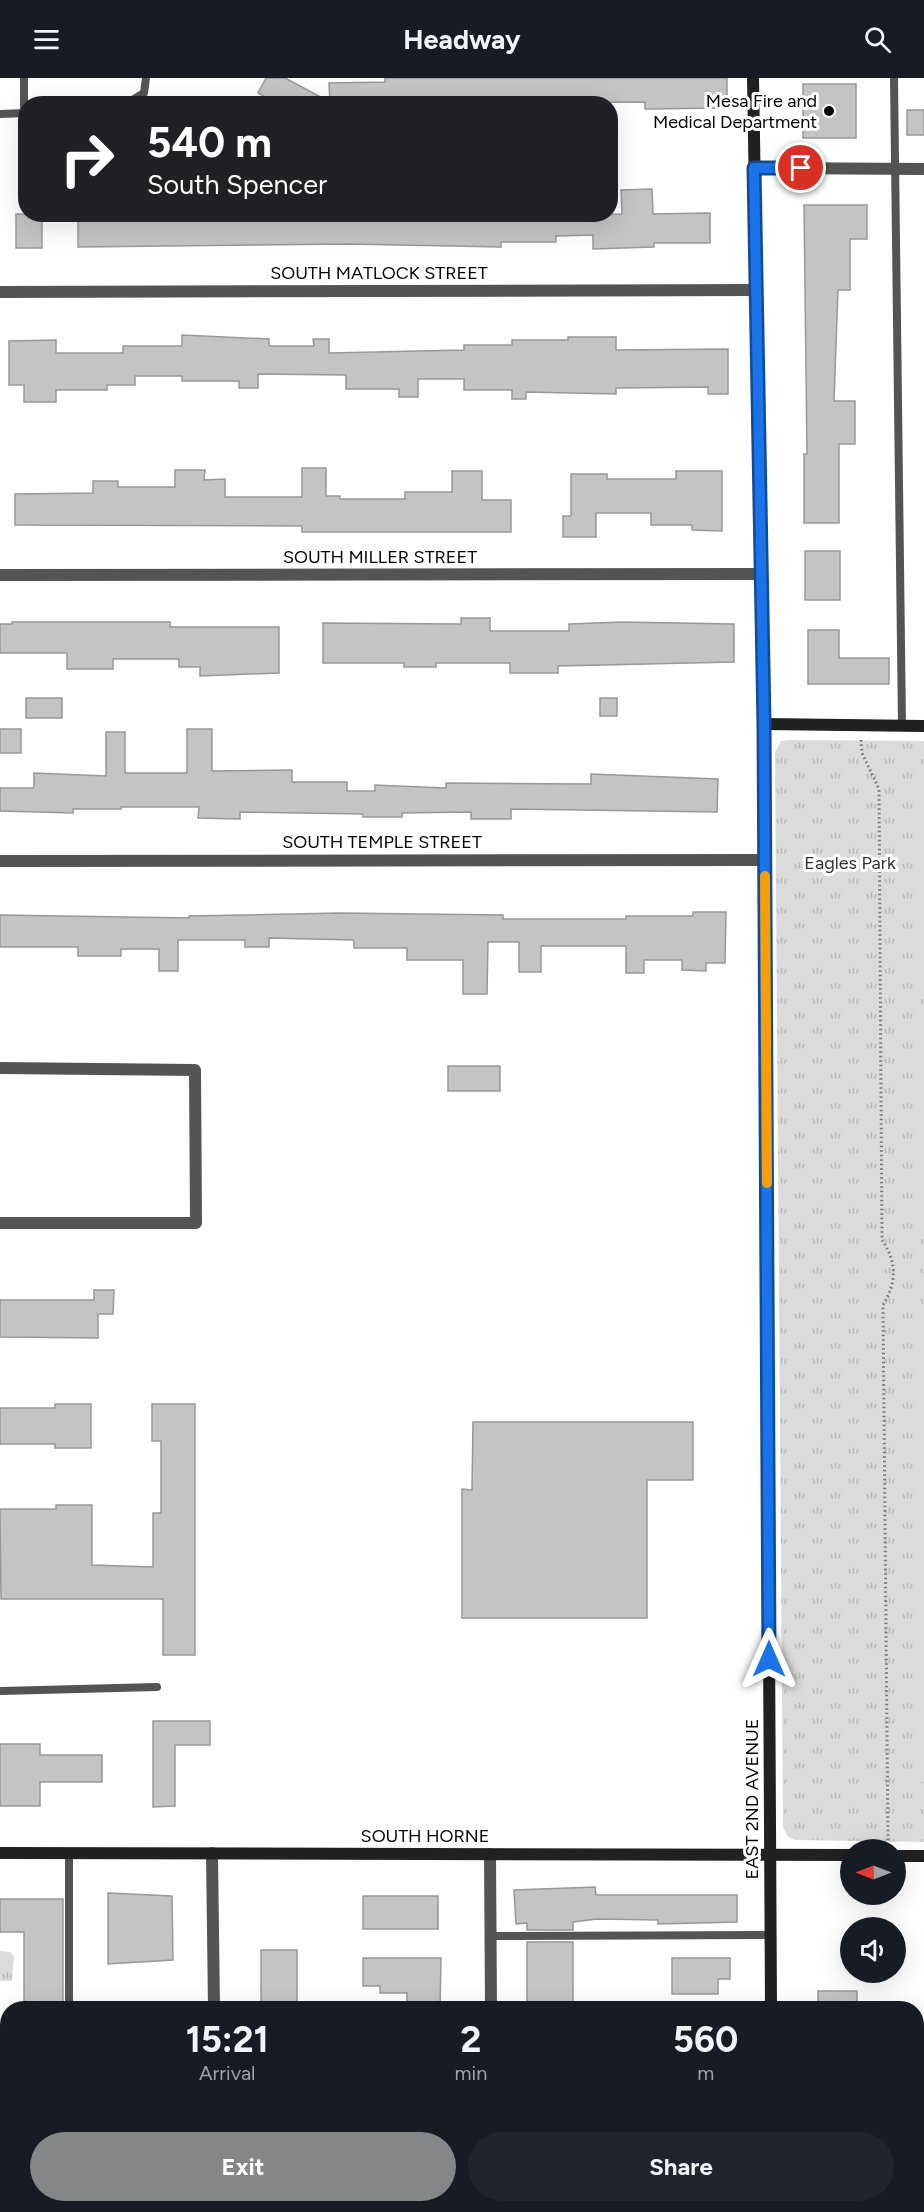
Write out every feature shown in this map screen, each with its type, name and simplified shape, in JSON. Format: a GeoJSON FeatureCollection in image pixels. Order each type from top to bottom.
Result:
{"type":"FeatureCollection","features":[{"type":"Feature","properties":{"kind":"street","name":"EAST 2ND AVENUE"},"geometry":{"type":"LineString","coordinates":[[753,78],[764,724],[771,2001]]}},
{"type":"Feature","properties":{"kind":"street"},"geometry":{"type":"LineString","coordinates":[[754,168],[924,169]]}},
{"type":"Feature","properties":{"kind":"street","name":"SOUTH MATLOCK STREET"},"geometry":{"type":"LineString","coordinates":[[0,292],[757,290]]}},
{"type":"Feature","properties":{"kind":"street","name":"SOUTH MILLER STREET"},"geometry":{"type":"LineString","coordinates":[[0,575],[760,574]]}},
{"type":"Feature","properties":{"kind":"street"},"geometry":{"type":"LineString","coordinates":[[764,724],[924,726]]}},
{"type":"Feature","properties":{"kind":"street","name":"SOUTH TEMPLE STREET"},"geometry":{"type":"LineString","coordinates":[[0,861],[764,860]]}},
{"type":"Feature","properties":{"kind":"street"},"geometry":{"type":"LineString","coordinates":[[0,1068],[195,1070],[196,1223],[0,1223]]}},
{"type":"Feature","properties":{"kind":"street","name":"SOUTH HORNE"},"geometry":{"type":"LineString","coordinates":[[0,1852],[840,1855]]}},
{"type":"Feature","properties":{"kind":"street"},"geometry":{"type":"LineString","coordinates":[[212,1853],[214,2001]]}},
{"type":"Feature","properties":{"kind":"street"},"geometry":{"type":"LineString","coordinates":[[490,1854],[491,2001]]}},
{"type":"Feature","properties":{"kind":"street"},"geometry":{"type":"LineString","coordinates":[[906,1856],[924,1856]]}},
{"type":"Feature","properties":{"kind":"lane"},"geometry":{"type":"LineString","coordinates":[[24,78],[25,96]]}},
{"type":"Feature","properties":{"kind":"lane"},"geometry":{"type":"LineString","coordinates":[[139,96],[144,93],[146,78]]}},
{"type":"Feature","properties":{"kind":"lane"},"geometry":{"type":"LineString","coordinates":[[894,78],[902,726]]}},
{"type":"Feature","properties":{"kind":"lane"},"geometry":{"type":"LineString","coordinates":[[0,114],[18,113]]}},
{"type":"Feature","properties":{"kind":"lane"},"geometry":{"type":"LineString","coordinates":[[0,1691],[157,1687]]}},
{"type":"Feature","properties":{"kind":"lane"},"geometry":{"type":"LineString","coordinates":[[69,1853],[69,2001]]}},
{"type":"Feature","properties":{"kind":"lane"},"geometry":{"type":"LineString","coordinates":[[490,1936],[771,1935]]}},
{"type":"Feature","properties":{"kind":"path"},"geometry":{"type":"LineString","coordinates":[[861,725],[862,753],[879,789],[882,1240],[892,1255],[893,1288],[883,1305],[888,1839]]}},
{"type":"Feature","properties":{"kind":"green space","name":"Eagles Park"},"geometry":{"type":"Polygon","coordinates":[[[781,741],[924,741],[924,1842],[906,1842],[906,1839],[795,1840],[788,1837],[783,1827],[775,752],[781,741]]]}},
{"type":"Feature","properties":{"kind":"green space"},"geometry":{"type":"Polygon","coordinates":[[[918,771],[924,771],[924,998],[917,997],[918,771]]]}},
{"type":"Feature","properties":{"kind":"green space"},"geometry":{"type":"Polygon","coordinates":[[[917,1009],[924,1009],[924,1236],[917,1236],[917,1009]]]}},
{"type":"Feature","properties":{"kind":"green space"},"geometry":{"type":"Polygon","coordinates":[[[917,1321],[924,1321],[924,1548],[916,1548],[917,1321]]]}},
{"type":"Feature","properties":{"kind":"green space"},"geometry":{"type":"Polygon","coordinates":[[[916,1555],[924,1556],[924,1782],[916,1782],[916,1555]]]}},
{"type":"Feature","properties":{"kind":"green space"},"geometry":{"type":"Polygon","coordinates":[[[0,1951],[10,1952],[14,1956],[12,1981],[0,1981],[0,1951]]]}},
{"type":"Feature","properties":{"kind":"building"},"geometry":{"type":"Polygon","coordinates":[[[266,78],[285,78],[319,96],[263,96],[258,93],[266,78]]]}},
{"type":"Feature","properties":{"kind":"building"},"geometry":{"type":"Polygon","coordinates":[[[385,78],[727,78],[727,108],[645,109],[645,102],[618,102],[618,96],[330,96],[329,83],[385,82],[385,78]]]}},
{"type":"Feature","properties":{"kind":"building","name":"Mesa Fire and Medical Department"},"geometry":{"type":"Polygon","coordinates":[[[803,84],[856,84],[856,138],[803,138],[803,84]]]}},
{"type":"Feature","properties":{"kind":"building"},"geometry":{"type":"Polygon","coordinates":[[[907,110],[924,110],[924,135],[907,135],[907,110]]]}},
{"type":"Feature","properties":{"kind":"building"},"geometry":{"type":"Polygon","coordinates":[[[652,189],[653,214],[710,213],[710,243],[654,243],[654,247],[593,249],[593,235],[556,236],[556,242],[501,242],[501,247],[347,244],[78,247],[78,222],[618,222],[618,214],[622,214],[621,190],[652,189]]]}},
{"type":"Feature","properties":{"kind":"building"},"geometry":{"type":"Polygon","coordinates":[[[804,205],[867,205],[867,239],[850,239],[850,290],[838,290],[834,401],[855,401],[855,444],[839,444],[839,523],[804,523],[804,454],[807,454],[804,205]]]}},
{"type":"Feature","properties":{"kind":"building"},"geometry":{"type":"Polygon","coordinates":[[[16,214],[18,214],[18,222],[42,222],[42,248],[16,248],[16,214]]]}},
{"type":"Feature","properties":{"kind":"building"},"geometry":{"type":"Polygon","coordinates":[[[182,335],[269,339],[269,346],[314,346],[313,339],[329,339],[329,353],[464,350],[464,345],[512,345],[512,340],[568,340],[568,337],[616,337],[616,350],[728,349],[728,394],[708,394],[708,387],[616,388],[616,394],[526,392],[526,399],[512,399],[512,390],[464,390],[464,379],[418,379],[418,397],[399,397],[399,389],[346,389],[346,375],[258,374],[258,388],[239,388],[239,381],[182,381],[182,376],[135,376],[135,385],[107,385],[107,390],[56,390],[56,402],[24,402],[24,385],[9,385],[9,341],[56,340],[56,353],[123,353],[123,346],[182,346],[182,335]]]}},
{"type":"Feature","properties":{"kind":"building"},"geometry":{"type":"Polygon","coordinates":[[[302,468],[326,468],[326,496],[340,496],[340,499],[405,499],[405,492],[452,492],[452,471],[482,471],[482,500],[511,500],[511,532],[302,532],[302,526],[15,525],[15,494],[93,493],[93,481],[118,481],[118,487],[175,487],[175,470],[205,470],[204,480],[225,479],[225,497],[302,497],[302,468]]]}},
{"type":"Feature","properties":{"kind":"building"},"geometry":{"type":"Polygon","coordinates":[[[676,471],[722,471],[722,531],[692,530],[692,525],[651,525],[651,513],[596,513],[596,537],[563,537],[563,516],[571,516],[571,474],[607,474],[607,479],[676,479],[676,471]]]}},
{"type":"Feature","properties":{"kind":"building"},"geometry":{"type":"Polygon","coordinates":[[[805,551],[840,551],[840,600],[805,600],[805,551]]]}},
{"type":"Feature","properties":{"kind":"building"},"geometry":{"type":"Polygon","coordinates":[[[461,618],[490,618],[490,631],[569,631],[569,624],[622,622],[734,624],[734,662],[558,666],[558,673],[510,673],[510,663],[436,663],[436,667],[404,667],[404,663],[323,663],[323,623],[461,624],[461,618]]]}},
{"type":"Feature","properties":{"kind":"building"},"geometry":{"type":"Polygon","coordinates":[[[12,622],[170,622],[170,627],[279,627],[279,673],[200,676],[200,667],[179,667],[179,659],[113,659],[113,669],[67,669],[67,653],[0,653],[0,624],[12,624],[12,622]]]}},
{"type":"Feature","properties":{"kind":"building"},"geometry":{"type":"Polygon","coordinates":[[[808,630],[839,630],[839,658],[889,658],[889,684],[808,684],[808,630]]]}},
{"type":"Feature","properties":{"kind":"building"},"geometry":{"type":"Polygon","coordinates":[[[26,698],[62,698],[62,718],[26,718],[26,698]]]}},
{"type":"Feature","properties":{"kind":"building"},"geometry":{"type":"Polygon","coordinates":[[[600,698],[617,698],[617,716],[600,716],[600,698]]]}},
{"type":"Feature","properties":{"kind":"building"},"geometry":{"type":"Polygon","coordinates":[[[0,729],[21,729],[21,753],[0,753],[0,729]]]}},
{"type":"Feature","properties":{"kind":"building"},"geometry":{"type":"Polygon","coordinates":[[[187,729],[212,729],[212,771],[292,770],[292,782],[347,782],[347,791],[375,791],[375,785],[446,788],[446,783],[591,784],[591,774],[718,779],[717,812],[511,809],[511,819],[471,819],[471,812],[402,813],[402,817],[363,817],[363,814],[240,812],[240,819],[198,818],[199,807],[73,809],[73,813],[0,811],[0,788],[34,788],[34,773],[106,776],[106,732],[125,732],[125,773],[187,773],[187,729]]]}},
{"type":"Feature","properties":{"kind":"building"},"geometry":{"type":"Polygon","coordinates":[[[693,912],[726,912],[725,963],[706,963],[706,971],[682,970],[682,960],[644,960],[644,973],[626,973],[626,946],[541,946],[541,972],[519,972],[519,942],[488,942],[487,994],[463,994],[463,960],[407,960],[407,948],[354,948],[354,940],[269,938],[269,947],[245,947],[245,940],[178,940],[178,971],[159,971],[159,949],[121,949],[121,956],[78,956],[78,947],[0,947],[0,915],[189,918],[189,916],[340,913],[503,915],[503,919],[626,919],[626,916],[693,916],[693,912]]]}},
{"type":"Feature","properties":{"kind":"building"},"geometry":{"type":"Polygon","coordinates":[[[448,1066],[500,1066],[500,1091],[448,1091],[448,1066]]]}},
{"type":"Feature","properties":{"kind":"building"},"geometry":{"type":"Polygon","coordinates":[[[94,1290],[114,1290],[113,1314],[98,1314],[98,1338],[0,1337],[0,1300],[94,1300],[94,1290]]]}},
{"type":"Feature","properties":{"kind":"building"},"geometry":{"type":"Polygon","coordinates":[[[55,1404],[91,1404],[91,1448],[55,1448],[55,1444],[0,1444],[0,1408],[55,1408],[55,1404]]]}},
{"type":"Feature","properties":{"kind":"building"},"geometry":{"type":"Polygon","coordinates":[[[152,1404],[195,1404],[195,1655],[163,1655],[163,1599],[1,1599],[0,1509],[56,1509],[56,1505],[92,1505],[92,1565],[153,1567],[153,1513],[161,1513],[161,1441],[152,1441],[152,1404]]]}},
{"type":"Feature","properties":{"kind":"building"},"geometry":{"type":"Polygon","coordinates":[[[473,1422],[693,1422],[693,1480],[647,1480],[647,1618],[462,1618],[462,1489],[472,1490],[473,1422]]]}},
{"type":"Feature","properties":{"kind":"building"},"geometry":{"type":"Polygon","coordinates":[[[153,1721],[210,1721],[210,1745],[175,1745],[175,1806],[153,1807],[153,1721]]]}},
{"type":"Feature","properties":{"kind":"building"},"geometry":{"type":"Polygon","coordinates":[[[0,1744],[40,1744],[40,1755],[102,1755],[102,1782],[40,1782],[40,1806],[0,1806],[0,1744]]]}},
{"type":"Feature","properties":{"kind":"building"},"geometry":{"type":"Polygon","coordinates":[[[595,1887],[596,1895],[737,1895],[737,1922],[658,1924],[658,1920],[597,1919],[573,1922],[573,1930],[527,1930],[527,1923],[516,1924],[514,1890],[595,1887]]]}},
{"type":"Feature","properties":{"kind":"building"},"geometry":{"type":"Polygon","coordinates":[[[108,1893],[172,1896],[173,1960],[108,1964],[108,1893]]]}},
{"type":"Feature","properties":{"kind":"building"},"geometry":{"type":"Polygon","coordinates":[[[363,1896],[438,1896],[438,1929],[363,1929],[363,1896]]]}},
{"type":"Feature","properties":{"kind":"building"},"geometry":{"type":"Polygon","coordinates":[[[0,1899],[63,1899],[63,2001],[24,2001],[24,1932],[0,1932],[0,1899]]]}},
{"type":"Feature","properties":{"kind":"building"},"geometry":{"type":"Polygon","coordinates":[[[527,1942],[573,1942],[573,2001],[527,2001],[527,1942]]]}},
{"type":"Feature","properties":{"kind":"building"},"geometry":{"type":"Polygon","coordinates":[[[261,1950],[297,1950],[297,2001],[261,2001],[261,1950]]]}},
{"type":"Feature","properties":{"kind":"building"},"geometry":{"type":"Polygon","coordinates":[[[363,1958],[441,1958],[440,2001],[407,2001],[407,1993],[380,1993],[380,1986],[363,1986],[363,1958]]]}},
{"type":"Feature","properties":{"kind":"building"},"geometry":{"type":"Polygon","coordinates":[[[672,1958],[730,1958],[730,1979],[718,1979],[718,1994],[672,1994],[672,1958]]]}},
{"type":"Feature","properties":{"kind":"building"},"geometry":{"type":"Polygon","coordinates":[[[818,1991],[857,1991],[857,2001],[818,2001],[818,1991]]]}},
{"type":"Feature","properties":{"kind":"slow traffic"},"geometry":{"type":"LineString","coordinates":[[765,876],[767,1183]]}},
{"type":"Feature","properties":{"kind":"place","name":"Mesa Fire and Medical Department"},"geometry":{"type":"Point","coordinates":[829,111]}},
{"type":"Feature","properties":{"kind":"route"},"geometry":{"type":"LineString","coordinates":[[769,1659],[764,724],[754,168],[801,168]]}}]}
